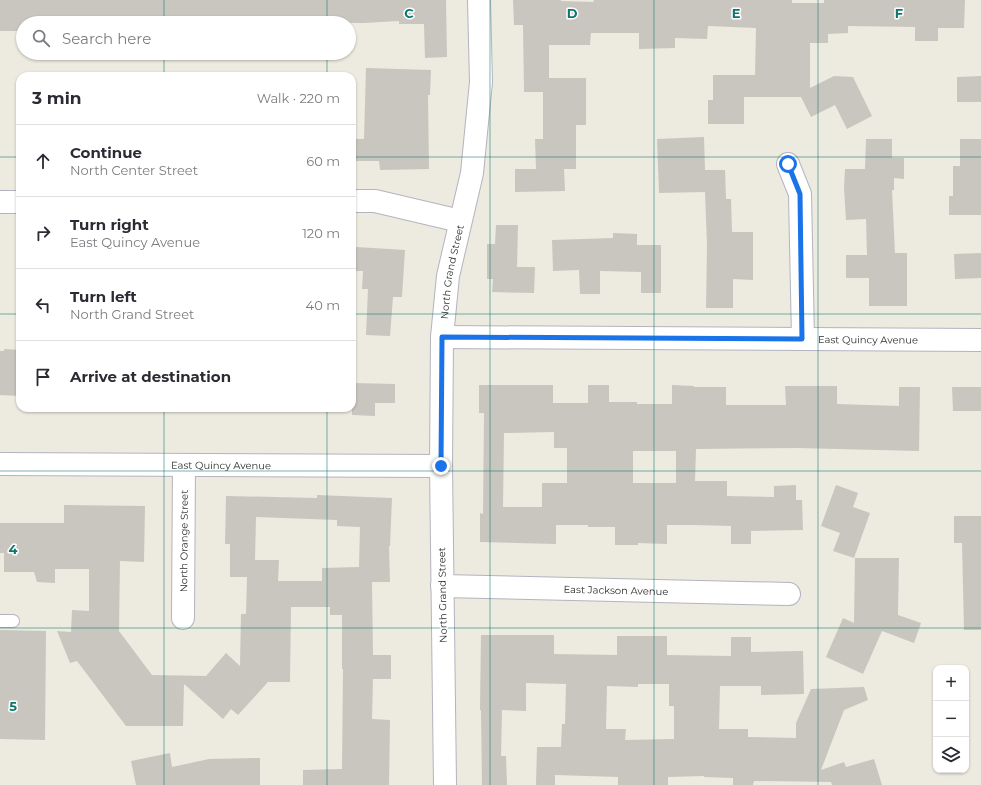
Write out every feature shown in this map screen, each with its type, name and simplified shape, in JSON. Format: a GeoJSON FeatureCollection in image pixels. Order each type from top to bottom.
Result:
{"type":"FeatureCollection","features":[{"type":"Feature","properties":{"kind":"street","name":"North Grand Street"},"geometry":{"type":"LineString","coordinates":[[445,785],[441,466],[442,337],[448,276],[472,173],[481,82],[479,0]]}},
{"type":"Feature","properties":{"kind":"street"},"geometry":{"type":"LineString","coordinates":[[788,164],[800,194],[802,339]]}},
{"type":"Feature","properties":{"kind":"street"},"geometry":{"type":"LineString","coordinates":[[356,201],[375,201],[460,221]]}},
{"type":"Feature","properties":{"kind":"street"},"geometry":{"type":"LineString","coordinates":[[0,202],[16,202]]}},
{"type":"Feature","properties":{"kind":"street","name":"East Quincy Avenue"},"geometry":{"type":"LineString","coordinates":[[442,337],[981,340]]}},
{"type":"Feature","properties":{"kind":"street","name":"East Quincy Avenue"},"geometry":{"type":"LineString","coordinates":[[0,464],[441,466]]}},
{"type":"Feature","properties":{"kind":"street","name":"North Orange Street"},"geometry":{"type":"LineString","coordinates":[[183,618],[184,465]]}},
{"type":"Feature","properties":{"kind":"street","name":"East Jackson Avenue"},"geometry":{"type":"LineString","coordinates":[[442,586],[789,594]]}},
{"type":"Feature","properties":{"kind":"lane"},"geometry":{"type":"LineString","coordinates":[[0,621],[13,621]]}},
{"type":"Feature","properties":{"kind":"building"},"geometry":{"type":"Polygon","coordinates":[[[0,0],[446,0],[447,57],[425,58],[424,24],[399,24],[399,21],[356,23],[356,16],[16,16],[16,31],[0,31],[0,0]]]}},
{"type":"Feature","properties":{"kind":"building"},"geometry":{"type":"Polygon","coordinates":[[[513,0],[593,2],[594,0],[792,0],[792,3],[824,3],[824,0],[965,0],[964,28],[938,28],[938,41],[915,41],[915,27],[848,26],[848,33],[828,34],[828,43],[810,43],[810,88],[834,76],[853,77],[872,116],[847,129],[835,105],[811,117],[801,97],[744,97],[744,124],[708,124],[708,100],[713,100],[713,75],[755,75],[756,28],[708,26],[707,39],[675,38],[675,48],[639,49],[639,33],[591,33],[590,45],[549,45],[549,78],[586,78],[586,125],[576,125],[576,169],[564,169],[565,191],[515,192],[515,169],[536,169],[535,139],[543,139],[543,92],[524,92],[523,25],[514,25],[513,0]]]}},
{"type":"Feature","properties":{"kind":"building"},"geometry":{"type":"Polygon","coordinates":[[[366,68],[431,70],[430,95],[428,95],[429,169],[380,170],[379,161],[356,161],[356,139],[364,139],[366,68]]]}},
{"type":"Feature","properties":{"kind":"building"},"geometry":{"type":"Polygon","coordinates":[[[981,76],[981,102],[957,102],[957,77],[981,76]]]}},
{"type":"Feature","properties":{"kind":"building"},"geometry":{"type":"Polygon","coordinates":[[[704,137],[705,170],[725,170],[726,199],[731,199],[732,232],[753,232],[753,280],[733,279],[733,308],[706,308],[707,245],[705,192],[659,193],[657,139],[704,137]]]}},
{"type":"Feature","properties":{"kind":"building"},"geometry":{"type":"Polygon","coordinates":[[[866,139],[892,139],[892,158],[904,158],[904,179],[894,178],[894,190],[892,190],[895,253],[907,253],[907,306],[869,306],[869,278],[846,278],[846,255],[867,255],[866,219],[846,220],[844,188],[845,169],[865,169],[866,139]]]}},
{"type":"Feature","properties":{"kind":"building"},"geometry":{"type":"Polygon","coordinates":[[[960,139],[981,139],[981,215],[949,215],[949,196],[953,196],[953,166],[960,166],[960,139]]]}},
{"type":"Feature","properties":{"kind":"building"},"geometry":{"type":"Polygon","coordinates":[[[496,225],[518,225],[517,267],[535,267],[534,293],[492,292],[493,279],[487,279],[487,244],[495,244],[496,225]]]}},
{"type":"Feature","properties":{"kind":"building"},"geometry":{"type":"Polygon","coordinates":[[[613,233],[637,234],[637,245],[661,245],[661,293],[641,293],[641,272],[600,271],[600,294],[580,294],[579,270],[553,271],[552,240],[613,238],[613,233]]]}},
{"type":"Feature","properties":{"kind":"building"},"geometry":{"type":"Polygon","coordinates":[[[356,247],[405,250],[402,297],[393,297],[390,336],[366,335],[368,289],[362,289],[363,271],[356,271],[356,247]]]}},
{"type":"Feature","properties":{"kind":"building"},"geometry":{"type":"Polygon","coordinates":[[[981,253],[981,278],[955,279],[954,254],[981,253]]]}},
{"type":"Feature","properties":{"kind":"building"},"geometry":{"type":"Polygon","coordinates":[[[4,349],[16,350],[16,396],[0,395],[0,351],[4,351],[4,349]]]}},
{"type":"Feature","properties":{"kind":"building"},"geometry":{"type":"Polygon","coordinates":[[[356,383],[395,384],[395,403],[375,403],[375,416],[352,415],[352,412],[356,412],[356,383]]]}},
{"type":"Feature","properties":{"kind":"building"},"geometry":{"type":"Polygon","coordinates":[[[479,385],[553,385],[553,403],[588,403],[588,385],[609,385],[609,402],[637,402],[637,404],[672,404],[672,385],[726,387],[726,405],[786,405],[785,386],[837,386],[837,404],[899,406],[899,387],[920,387],[919,451],[798,448],[696,449],[695,481],[727,481],[727,496],[774,497],[774,486],[796,485],[796,500],[802,500],[803,530],[751,531],[751,544],[731,544],[731,526],[694,525],[667,525],[667,544],[638,543],[638,545],[615,545],[615,527],[588,527],[588,525],[556,525],[556,544],[480,542],[480,513],[483,514],[484,413],[479,413],[479,385]],[[554,432],[504,433],[503,507],[542,507],[542,483],[567,483],[567,448],[554,448],[554,432]],[[633,451],[633,483],[676,483],[676,451],[633,451]]]}},
{"type":"Feature","properties":{"kind":"building"},"geometry":{"type":"Polygon","coordinates":[[[952,387],[981,387],[981,411],[953,411],[952,387]]]}},
{"type":"Feature","properties":{"kind":"building"},"geometry":{"type":"Polygon","coordinates":[[[836,485],[858,493],[853,507],[870,513],[854,558],[833,551],[840,533],[821,526],[836,485]]]}},
{"type":"Feature","properties":{"kind":"building"},"geometry":{"type":"Polygon","coordinates":[[[317,495],[392,498],[389,546],[390,582],[372,582],[373,655],[391,655],[391,679],[373,679],[372,719],[390,720],[389,785],[303,785],[303,770],[342,769],[342,615],[330,615],[330,607],[291,607],[290,682],[268,682],[238,715],[231,709],[223,719],[184,684],[183,726],[126,726],[77,661],[70,663],[57,631],[71,632],[72,610],[89,611],[89,569],[55,569],[55,583],[37,582],[34,572],[4,572],[4,553],[0,553],[0,523],[64,523],[64,505],[145,506],[144,562],[120,561],[119,631],[152,675],[206,676],[226,653],[240,666],[241,614],[246,614],[247,577],[230,577],[230,544],[225,544],[226,496],[317,498],[317,495]],[[256,517],[255,560],[279,560],[278,581],[322,581],[322,568],[359,567],[360,527],[337,526],[337,520],[256,517]]]}},
{"type":"Feature","properties":{"kind":"building"},"geometry":{"type":"Polygon","coordinates":[[[954,516],[981,516],[981,630],[964,630],[962,543],[954,543],[954,516]]]}},
{"type":"Feature","properties":{"kind":"building"},"geometry":{"type":"Polygon","coordinates":[[[855,558],[899,558],[898,615],[921,623],[914,643],[882,631],[863,674],[826,657],[843,618],[854,623],[855,558]]]}},
{"type":"Feature","properties":{"kind":"building"},"geometry":{"type":"Polygon","coordinates":[[[0,630],[46,631],[45,740],[0,739],[0,630]]]}},
{"type":"Feature","properties":{"kind":"building"},"geometry":{"type":"Polygon","coordinates":[[[481,635],[554,635],[554,654],[617,655],[617,636],[667,636],[667,655],[731,656],[731,637],[751,637],[751,652],[803,651],[804,694],[761,695],[761,686],[720,686],[719,729],[748,729],[748,737],[796,738],[796,723],[811,689],[864,687],[868,700],[844,710],[821,770],[844,762],[846,767],[874,759],[882,785],[832,785],[831,782],[754,781],[753,785],[733,785],[733,778],[704,776],[668,777],[668,785],[618,785],[618,777],[555,775],[555,785],[536,785],[537,747],[561,747],[562,724],[565,724],[566,684],[526,683],[526,711],[502,710],[501,756],[506,756],[507,785],[482,785],[480,710],[481,635]],[[638,684],[638,687],[607,686],[606,729],[626,729],[625,740],[674,739],[674,706],[669,706],[669,684],[638,684]]]}},
{"type":"Feature","properties":{"kind":"building"},"geometry":{"type":"Polygon","coordinates":[[[170,753],[172,767],[209,759],[260,758],[260,785],[136,785],[131,761],[170,753]]]}},
{"type":"Feature","properties":{"kind":"route"},"geometry":{"type":"LineString","coordinates":[[441,466],[442,337],[802,339],[800,194],[788,164]]}}]}
